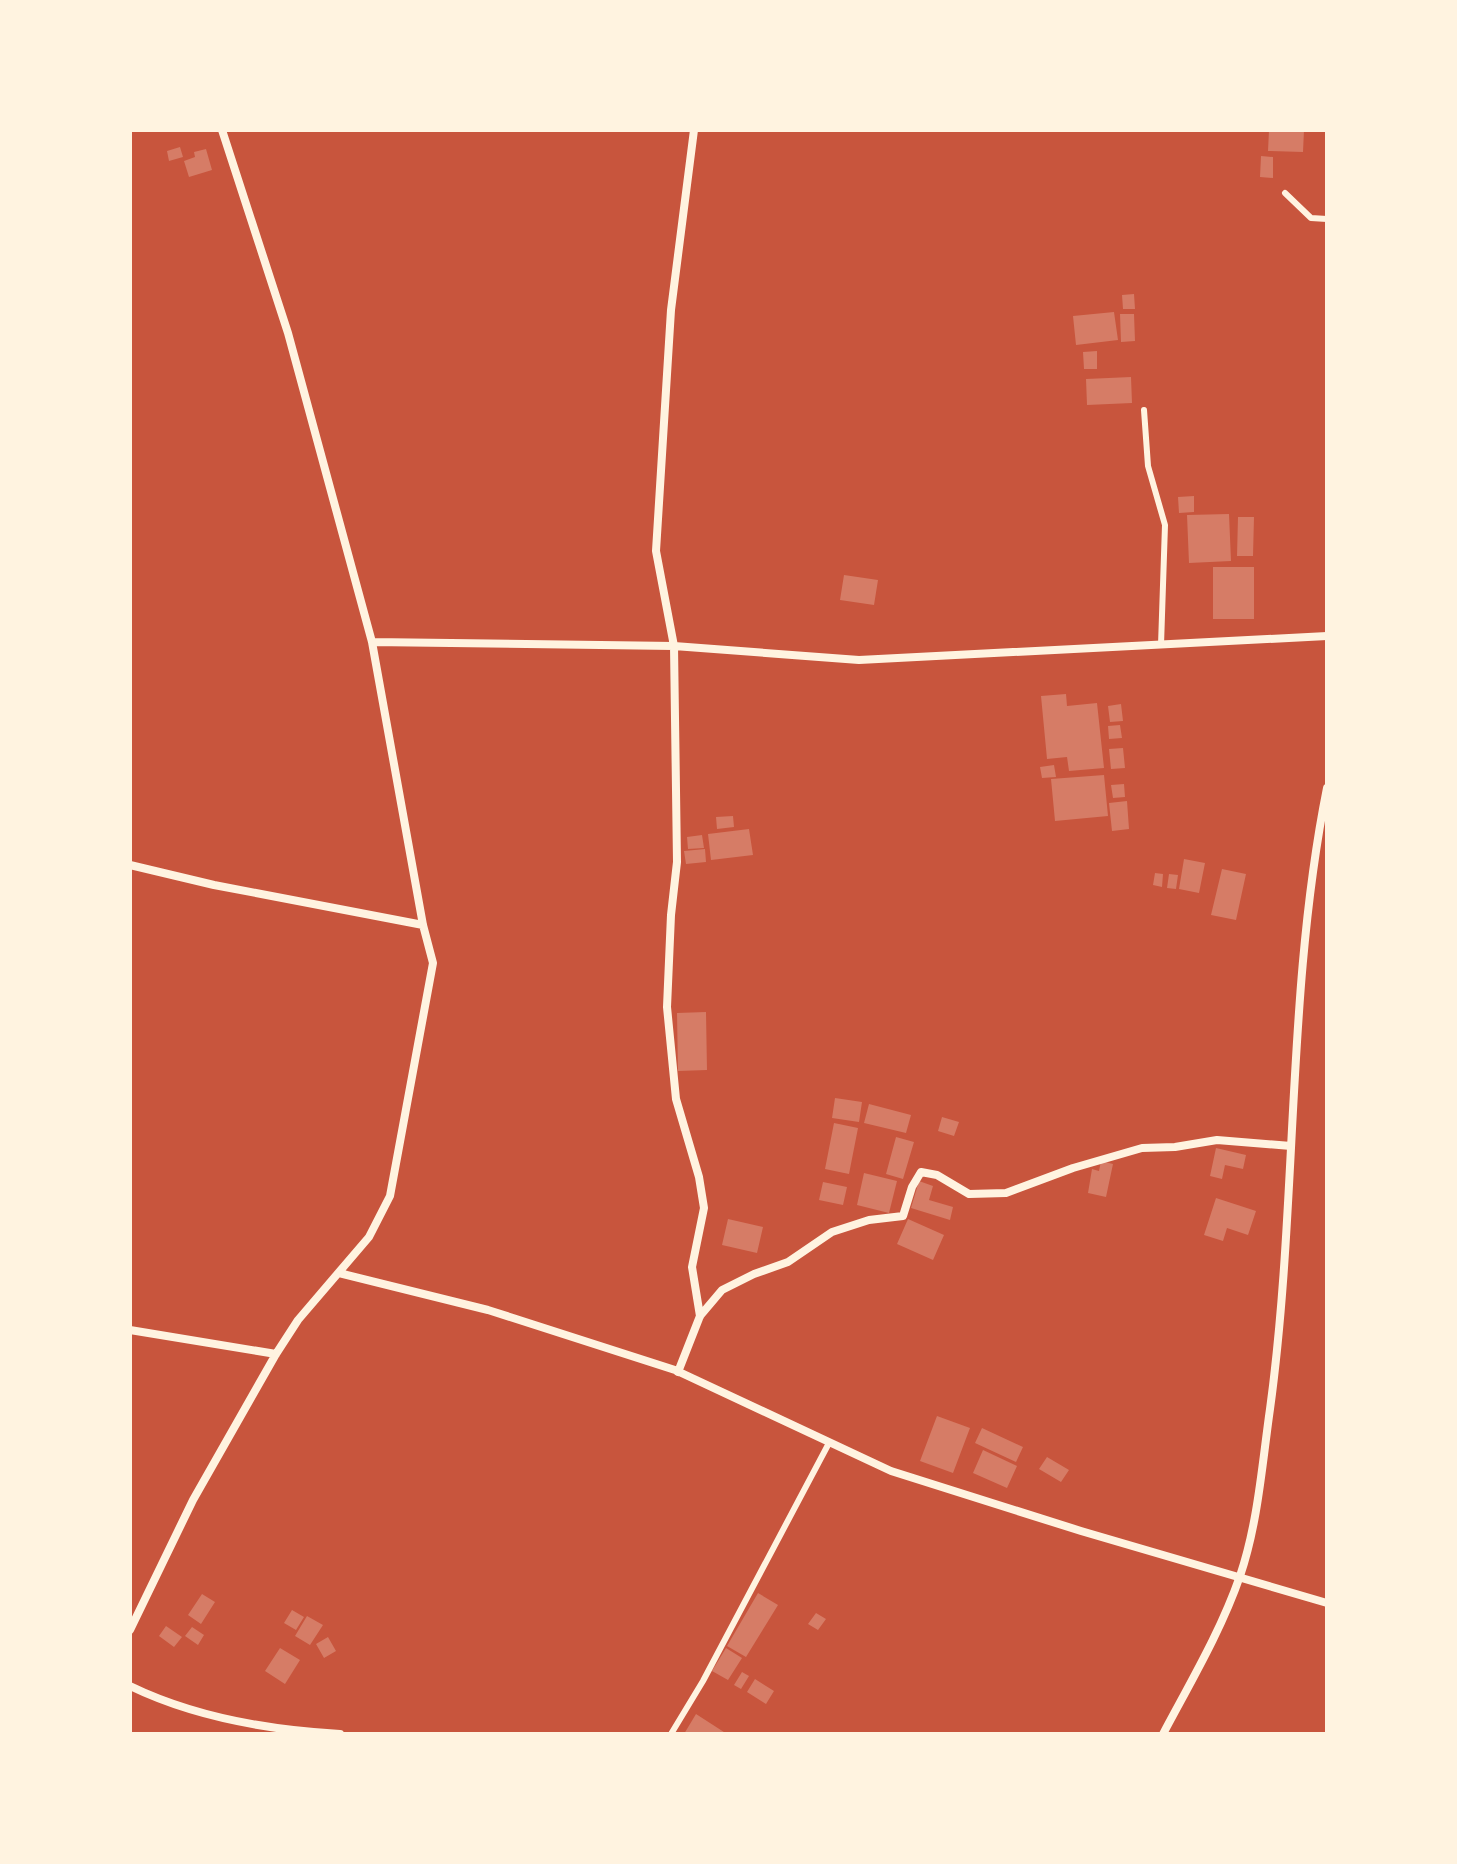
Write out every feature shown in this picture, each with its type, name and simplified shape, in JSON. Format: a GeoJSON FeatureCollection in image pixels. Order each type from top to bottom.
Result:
{"type":"FeatureCollection","features":[{"type":"Feature","properties":{"kind":"street"},"geometry":{"type":"LineString","coordinates":[[130,1630],[193,1500],[276,1354],[298,1320],[369,1237],[390,1196],[433,963],[423,925],[372,642],[288,333],[222,130]]}},
{"type":"Feature","properties":{"kind":"street"},"geometry":{"type":"LineString","coordinates":[[694,130],[671,310],[656,551],[674,646],[677,862],[667,1007],[676,1099],[699,1177],[704,1208],[692,1267],[700,1316]]}},
{"type":"Feature","properties":{"kind":"street"},"geometry":{"type":"LineString","coordinates":[[372,642],[674,646],[859,660],[1327,636]]}},
{"type":"Feature","properties":{"kind":"street"},"geometry":{"type":"LineString","coordinates":[[1163,1734],[1218,1628],[1240,1577],[1253,1526],[1280,1338],[1304,938],[1327,788]]}},
{"type":"Feature","properties":{"kind":"street"},"geometry":{"type":"LineString","coordinates":[[130,865],[214,885],[423,925]]}},
{"type":"Feature","properties":{"kind":"street"},"geometry":{"type":"LineString","coordinates":[[678,1372],[700,1316],[722,1290],[788,1262],[832,1232],[869,1220],[903,1216],[912,1187],[921,1172],[937,1175],[969,1194],[1006,1193],[1073,1168],[1142,1148],[1175,1147],[1217,1140],[1291,1146]]}},
{"type":"Feature","properties":{"kind":"street"},"geometry":{"type":"LineString","coordinates":[[339,1273],[488,1310],[678,1372],[891,1471],[1327,1603]]}},
{"type":"Feature","properties":{"kind":"street"},"geometry":{"type":"LineString","coordinates":[[130,1330],[276,1354]]}},
{"type":"Feature","properties":{"kind":"street"},"geometry":{"type":"LineString","coordinates":[[130,1686],[210,1716],[314,1733],[340,1734]]}},
{"type":"Feature","properties":{"kind":"lane"},"geometry":{"type":"LineString","coordinates":[[1285,193],[1311,218],[1327,219]]}},
{"type":"Feature","properties":{"kind":"lane"},"geometry":{"type":"LineString","coordinates":[[1144,410],[1148,466],[1165,525],[1161,645]]}},
{"type":"Feature","properties":{"kind":"lane"},"geometry":{"type":"LineString","coordinates":[[671,1734],[703,1681],[829,1443]]}},
{"type":"Feature","properties":{"kind":"building"},"geometry":{"type":"Polygon","coordinates":[[[1269,130],[1304,130],[1303,152],[1268,151],[1269,130]]]}},
{"type":"Feature","properties":{"kind":"building"},"geometry":{"type":"Polygon","coordinates":[[[180,147],[183,157],[169,161],[167,151],[180,147]]]}},
{"type":"Feature","properties":{"kind":"building"},"geometry":{"type":"Polygon","coordinates":[[[206,149],[212,170],[189,177],[184,161],[195,157],[194,152],[206,149]]]}},
{"type":"Feature","properties":{"kind":"building"},"geometry":{"type":"Polygon","coordinates":[[[1261,156],[1273,157],[1273,178],[1260,177],[1261,156]]]}},
{"type":"Feature","properties":{"kind":"building"},"geometry":{"type":"Polygon","coordinates":[[[1134,294],[1135,309],[1123,309],[1122,295],[1134,294]]]}},
{"type":"Feature","properties":{"kind":"building"},"geometry":{"type":"Polygon","coordinates":[[[1114,312],[1118,340],[1076,345],[1073,316],[1114,312]]]}},
{"type":"Feature","properties":{"kind":"building"},"geometry":{"type":"Polygon","coordinates":[[[1120,314],[1134,314],[1135,341],[1121,342],[1120,314]]]}},
{"type":"Feature","properties":{"kind":"building"},"geometry":{"type":"Polygon","coordinates":[[[1097,351],[1097,369],[1084,369],[1083,352],[1097,351]]]}},
{"type":"Feature","properties":{"kind":"building"},"geometry":{"type":"Polygon","coordinates":[[[1131,377],[1132,403],[1087,405],[1086,379],[1131,377]]]}},
{"type":"Feature","properties":{"kind":"building"},"geometry":{"type":"Polygon","coordinates":[[[1194,496],[1194,512],[1179,513],[1178,497],[1194,496]]]}},
{"type":"Feature","properties":{"kind":"building"},"geometry":{"type":"Polygon","coordinates":[[[1229,514],[1231,561],[1189,563],[1187,515],[1229,514]]]}},
{"type":"Feature","properties":{"kind":"building"},"geometry":{"type":"Polygon","coordinates":[[[1238,517],[1254,517],[1253,556],[1237,556],[1238,517]]]}},
{"type":"Feature","properties":{"kind":"building"},"geometry":{"type":"Polygon","coordinates":[[[1213,567],[1254,567],[1254,619],[1213,619],[1213,567]]]}},
{"type":"Feature","properties":{"kind":"building"},"geometry":{"type":"Polygon","coordinates":[[[844,575],[878,580],[874,605],[840,600],[844,575]]]}},
{"type":"Feature","properties":{"kind":"building"},"geometry":{"type":"Polygon","coordinates":[[[1066,694],[1067,706],[1097,703],[1104,768],[1069,771],[1067,757],[1047,759],[1041,696],[1066,694]]]}},
{"type":"Feature","properties":{"kind":"building"},"geometry":{"type":"Polygon","coordinates":[[[1121,704],[1123,721],[1110,722],[1108,706],[1121,704]]]}},
{"type":"Feature","properties":{"kind":"building"},"geometry":{"type":"Polygon","coordinates":[[[1120,725],[1122,738],[1109,739],[1108,726],[1120,725]]]}},
{"type":"Feature","properties":{"kind":"building"},"geometry":{"type":"Polygon","coordinates":[[[1123,748],[1125,768],[1111,769],[1109,749],[1123,748]]]}},
{"type":"Feature","properties":{"kind":"building"},"geometry":{"type":"Polygon","coordinates":[[[1054,765],[1056,777],[1042,778],[1040,767],[1054,765]]]}},
{"type":"Feature","properties":{"kind":"building"},"geometry":{"type":"Polygon","coordinates":[[[1104,775],[1108,816],[1055,821],[1051,779],[1104,775]]]}},
{"type":"Feature","properties":{"kind":"building"},"geometry":{"type":"Polygon","coordinates":[[[1124,784],[1125,797],[1113,798],[1111,785],[1124,784]]]}},
{"type":"Feature","properties":{"kind":"building"},"geometry":{"type":"Polygon","coordinates":[[[1127,801],[1129,829],[1112,831],[1109,803],[1127,801]]]}},
{"type":"Feature","properties":{"kind":"building"},"geometry":{"type":"Polygon","coordinates":[[[733,816],[734,827],[717,829],[716,817],[733,816]]]}},
{"type":"Feature","properties":{"kind":"building"},"geometry":{"type":"Polygon","coordinates":[[[749,829],[753,855],[711,860],[708,834],[749,829]]]}},
{"type":"Feature","properties":{"kind":"building"},"geometry":{"type":"Polygon","coordinates":[[[702,835],[704,848],[688,849],[687,837],[702,835]]]}},
{"type":"Feature","properties":{"kind":"building"},"geometry":{"type":"Polygon","coordinates":[[[705,849],[706,862],[686,864],[684,851],[705,849]]]}},
{"type":"Feature","properties":{"kind":"building"},"geometry":{"type":"Polygon","coordinates":[[[1184,859],[1205,863],[1199,893],[1179,889],[1184,859]]]}},
{"type":"Feature","properties":{"kind":"building"},"geometry":{"type":"Polygon","coordinates":[[[1222,869],[1246,874],[1236,920],[1211,915],[1222,869]]]}},
{"type":"Feature","properties":{"kind":"building"},"geometry":{"type":"Polygon","coordinates":[[[1155,873],[1163,874],[1162,887],[1153,885],[1155,873]]]}},
{"type":"Feature","properties":{"kind":"building"},"geometry":{"type":"Polygon","coordinates":[[[1169,874],[1178,875],[1176,889],[1167,888],[1169,874]]]}},
{"type":"Feature","properties":{"kind":"building"},"geometry":{"type":"Polygon","coordinates":[[[706,1012],[707,1070],[678,1071],[677,1013],[706,1012]]]}},
{"type":"Feature","properties":{"kind":"building"},"geometry":{"type":"Polygon","coordinates":[[[835,1098],[862,1102],[859,1122],[832,1118],[835,1098]]]}},
{"type":"Feature","properties":{"kind":"building"},"geometry":{"type":"Polygon","coordinates":[[[869,1104],[911,1115],[906,1133],[864,1123],[869,1104]]]}},
{"type":"Feature","properties":{"kind":"building"},"geometry":{"type":"Polygon","coordinates":[[[942,1117],[959,1122],[954,1136],[938,1131],[942,1117]]]}},
{"type":"Feature","properties":{"kind":"building"},"geometry":{"type":"Polygon","coordinates":[[[834,1123],[858,1128],[849,1174],[825,1169],[834,1123]]]}},
{"type":"Feature","properties":{"kind":"building"},"geometry":{"type":"Polygon","coordinates":[[[896,1137],[914,1142],[903,1179],[886,1174],[896,1137]]]}},
{"type":"Feature","properties":{"kind":"building"},"geometry":{"type":"Polygon","coordinates":[[[1216,1148],[1246,1155],[1243,1169],[1225,1165],[1222,1179],[1210,1176],[1216,1148]]]}},
{"type":"Feature","properties":{"kind":"building"},"geometry":{"type":"Polygon","coordinates":[[[1101,1161],[1113,1164],[1106,1197],[1088,1193],[1092,1169],[1099,1171],[1101,1161]]]}},
{"type":"Feature","properties":{"kind":"building"},"geometry":{"type":"Polygon","coordinates":[[[864,1173],[897,1181],[889,1213],[857,1205],[864,1173]]]}},
{"type":"Feature","properties":{"kind":"building"},"geometry":{"type":"Polygon","coordinates":[[[919,1181],[933,1186],[929,1200],[953,1207],[950,1220],[911,1208],[919,1181]]]}},
{"type":"Feature","properties":{"kind":"building"},"geometry":{"type":"Polygon","coordinates":[[[823,1182],[847,1187],[843,1205],[819,1200],[823,1182]]]}},
{"type":"Feature","properties":{"kind":"building"},"geometry":{"type":"Polygon","coordinates":[[[1216,1198],[1256,1211],[1248,1235],[1227,1228],[1223,1241],[1204,1235],[1216,1198]]]}},
{"type":"Feature","properties":{"kind":"building"},"geometry":{"type":"Polygon","coordinates":[[[728,1219],[763,1227],[757,1253],[722,1245],[728,1219]]]}},
{"type":"Feature","properties":{"kind":"building"},"geometry":{"type":"Polygon","coordinates":[[[908,1219],[944,1235],[933,1260],[897,1244],[908,1219]]]}},
{"type":"Feature","properties":{"kind":"building"},"geometry":{"type":"Polygon","coordinates":[[[937,1416],[970,1428],[953,1473],[920,1461],[937,1416]]]}},
{"type":"Feature","properties":{"kind":"building"},"geometry":{"type":"Polygon","coordinates":[[[982,1428],[1023,1447],[1016,1462],[975,1443],[982,1428]]]}},
{"type":"Feature","properties":{"kind":"building"},"geometry":{"type":"Polygon","coordinates":[[[983,1450],[1017,1466],[1007,1488],[973,1473],[983,1450]]]}},
{"type":"Feature","properties":{"kind":"building"},"geometry":{"type":"Polygon","coordinates":[[[1047,1457],[1069,1470],[1061,1482],[1039,1469],[1047,1457]]]}},
{"type":"Feature","properties":{"kind":"building"},"geometry":{"type":"Polygon","coordinates":[[[758,1593],[778,1605],[746,1657],[727,1646],[758,1593]]]}},
{"type":"Feature","properties":{"kind":"building"},"geometry":{"type":"Polygon","coordinates":[[[202,1594],[215,1602],[201,1624],[188,1615],[202,1594]]]}},
{"type":"Feature","properties":{"kind":"building"},"geometry":{"type":"Polygon","coordinates":[[[292,1610],[304,1617],[296,1630],[284,1623],[292,1610]]]}},
{"type":"Feature","properties":{"kind":"building"},"geometry":{"type":"Polygon","coordinates":[[[816,1613],[826,1619],[818,1630],[808,1624],[816,1613]]]}},
{"type":"Feature","properties":{"kind":"building"},"geometry":{"type":"Polygon","coordinates":[[[307,1616],[323,1625],[310,1645],[295,1636],[307,1616]]]}},
{"type":"Feature","properties":{"kind":"building"},"geometry":{"type":"Polygon","coordinates":[[[166,1626],[182,1637],[174,1647],[159,1636],[166,1626]]]}},
{"type":"Feature","properties":{"kind":"building"},"geometry":{"type":"Polygon","coordinates":[[[192,1627],[204,1635],[198,1645],[185,1636],[192,1627]]]}},
{"type":"Feature","properties":{"kind":"building"},"geometry":{"type":"Polygon","coordinates":[[[328,1637],[336,1651],[324,1658],[316,1644],[328,1637]]]}},
{"type":"Feature","properties":{"kind":"building"},"geometry":{"type":"Polygon","coordinates":[[[280,1648],[300,1660],[285,1684],[265,1671],[280,1648]]]}},
{"type":"Feature","properties":{"kind":"building"},"geometry":{"type":"Polygon","coordinates":[[[726,1648],[742,1658],[728,1680],[712,1671],[726,1648]]]}},
{"type":"Feature","properties":{"kind":"building"},"geometry":{"type":"Polygon","coordinates":[[[742,1672],[749,1676],[741,1689],[734,1685],[742,1672]]]}},
{"type":"Feature","properties":{"kind":"building"},"geometry":{"type":"Polygon","coordinates":[[[755,1679],[774,1691],[766,1704],[747,1692],[755,1679]]]}},
{"type":"Feature","properties":{"kind":"building"},"geometry":{"type":"Polygon","coordinates":[[[696,1714],[727,1734],[684,1734],[696,1714]]]}}]}
